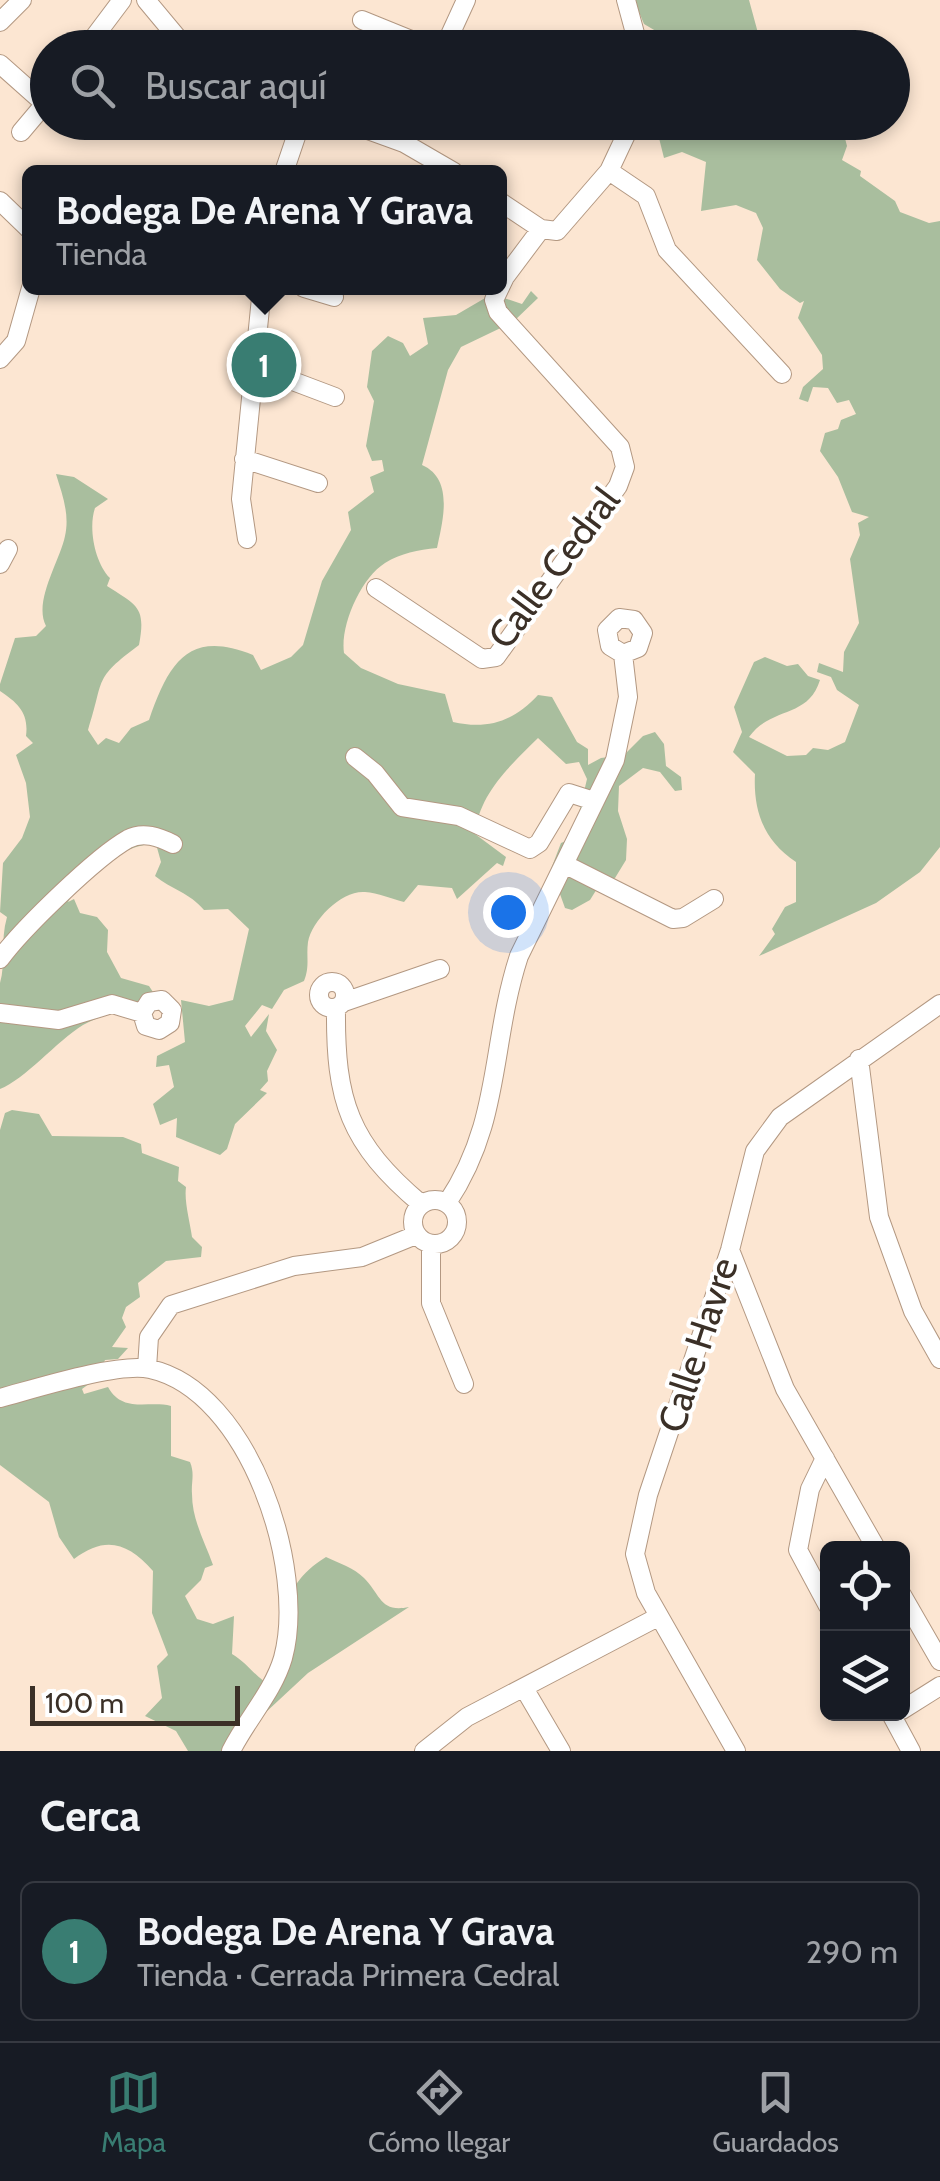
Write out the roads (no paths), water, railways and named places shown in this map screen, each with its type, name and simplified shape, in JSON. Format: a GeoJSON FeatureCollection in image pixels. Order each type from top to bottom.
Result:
{"type":"FeatureCollection","features":[{"type":"Feature","properties":{"kind":"street"},"geometry":{"type":"LineString","coordinates":[[0,22],[22,0]]}},
{"type":"Feature","properties":{"kind":"street"},"geometry":{"type":"LineString","coordinates":[[100,30],[122,0]]}},
{"type":"Feature","properties":{"kind":"street"},"geometry":{"type":"LineString","coordinates":[[146,0],[160,9]]}},
{"type":"Feature","properties":{"kind":"street"},"geometry":{"type":"LineString","coordinates":[[452,30],[466,0]]}},
{"type":"Feature","properties":{"kind":"street"},"geometry":{"type":"LineString","coordinates":[[626,0],[634,30]]}},
{"type":"Feature","properties":{"kind":"street"},"geometry":{"type":"LineString","coordinates":[[362,20],[387,30]]}},
{"type":"Feature","properties":{"kind":"street"},"geometry":{"type":"LineString","coordinates":[[0,64],[30,89]]}},
{"type":"Feature","properties":{"kind":"street"},"geometry":{"type":"LineString","coordinates":[[21,132],[30,121]]}},
{"type":"Feature","properties":{"kind":"street"},"geometry":{"type":"LineString","coordinates":[[286,165],[295,140]]}},
{"type":"Feature","properties":{"kind":"street"},"geometry":{"type":"LineString","coordinates":[[396,140],[442,165]]}},
{"type":"Feature","properties":{"kind":"street"},"geometry":{"type":"LineString","coordinates":[[507,207],[541,229],[556,231],[609,171],[624,140]]}},
{"type":"Feature","properties":{"kind":"street"},"geometry":{"type":"LineString","coordinates":[[609,171],[646,196],[667,250],[782,374]]}},
{"type":"Feature","properties":{"kind":"street"},"geometry":{"type":"LineString","coordinates":[[0,201],[22,222]]}},
{"type":"Feature","properties":{"kind":"street","name":"Calle Cedral"},"geometry":{"type":"LineString","coordinates":[[507,273],[541,229]]}},
{"type":"Feature","properties":{"kind":"street"},"geometry":{"type":"LineString","coordinates":[[0,359],[16,341],[29,295]]}},
{"type":"Feature","properties":{"kind":"street"},"geometry":{"type":"LineString","coordinates":[[247,539],[241,500],[261,295]]}},
{"type":"Feature","properties":{"kind":"street"},"geometry":{"type":"LineString","coordinates":[[327,295],[334,297]]}},
{"type":"Feature","properties":{"kind":"street","name":"Calle Cedral"},"geometry":{"type":"LineString","coordinates":[[376,588],[482,658],[496,657],[618,486],[626,467],[620,447],[498,312],[496,295]]}},
{"type":"Feature","properties":{"kind":"street"},"geometry":{"type":"LineString","coordinates":[[252,366],[335,397]]}},
{"type":"Feature","properties":{"kind":"street"},"geometry":{"type":"LineString","coordinates":[[244,459],[318,483]]}},
{"type":"Feature","properties":{"kind":"street"},"geometry":{"type":"LineString","coordinates":[[448,1203],[478,1150],[509,987],[614,760],[628,697],[624,654]]}},
{"type":"Feature","properties":{"kind":"street"},"geometry":{"type":"LineString","coordinates":[[355,757],[376,773],[402,807],[459,816],[530,849],[539,843],[570,793],[594,802]]}},
{"type":"Feature","properties":{"kind":"street"},"geometry":{"type":"LineString","coordinates":[[0,960],[45,910],[130,838],[159,837],[173,844]]}},
{"type":"Feature","properties":{"kind":"street"},"geometry":{"type":"LineString","coordinates":[[564,864],[673,919],[683,918],[714,899]]}},
{"type":"Feature","properties":{"kind":"street"},"geometry":{"type":"LineString","coordinates":[[421,1204],[386,1172],[345,1108],[338,1088],[340,1005],[440,970]]}},
{"type":"Feature","properties":{"kind":"street"},"geometry":{"type":"LineString","coordinates":[[0,1012],[59,1020],[112,1004],[142,1013]]}},
{"type":"Feature","properties":{"kind":"street","name":"Calle Havre"},"geometry":{"type":"LineString","coordinates":[[736,1751],[658,1617],[638,1572],[639,1531],[730,1250],[754,1151],[766,1130],[940,1004]]}},
{"type":"Feature","properties":{"kind":"street"},"geometry":{"type":"LineString","coordinates":[[859,1059],[879,1217],[913,1311],[940,1360]]}},
{"type":"Feature","properties":{"kind":"street"},"geometry":{"type":"LineString","coordinates":[[147,1368],[149,1337],[171,1305],[294,1266],[362,1257],[424,1239],[446,1242],[456,1230],[456,1215],[448,1203],[432,1199],[421,1204],[412,1223],[424,1239],[430,1303],[464,1384]]}},
{"type":"Feature","properties":{"kind":"street"},"geometry":{"type":"LineString","coordinates":[[730,1250],[785,1389],[872,1541]]}},
{"type":"Feature","properties":{"kind":"street"},"geometry":{"type":"LineString","coordinates":[[0,1398],[52,1384],[147,1368],[200,1396],[228,1426],[260,1484],[287,1566],[288,1630],[274,1683],[251,1712],[231,1751]]}},
{"type":"Feature","properties":{"kind":"street"},"geometry":{"type":"LineString","coordinates":[[820,1591],[798,1550],[810,1489],[825,1458]]}},
{"type":"Feature","properties":{"kind":"street"},"geometry":{"type":"LineString","coordinates":[[910,1609],[940,1661]]}},
{"type":"Feature","properties":{"kind":"street"},"geometry":{"type":"LineString","coordinates":[[424,1751],[447,1729],[658,1617]]}},
{"type":"Feature","properties":{"kind":"street"},"geometry":{"type":"LineString","coordinates":[[910,1704],[940,1686]]}},
{"type":"Feature","properties":{"kind":"street"},"geometry":{"type":"LineString","coordinates":[[524,1688],[562,1751]]}},
{"type":"Feature","properties":{"kind":"street"},"geometry":{"type":"LineString","coordinates":[[898,1721],[911,1751]]}},
{"type":"Feature","properties":{"kind":"place","name":"Bodega De Arena Y Grava"},"geometry":{"type":"Point","coordinates":[264,365]}}]}
